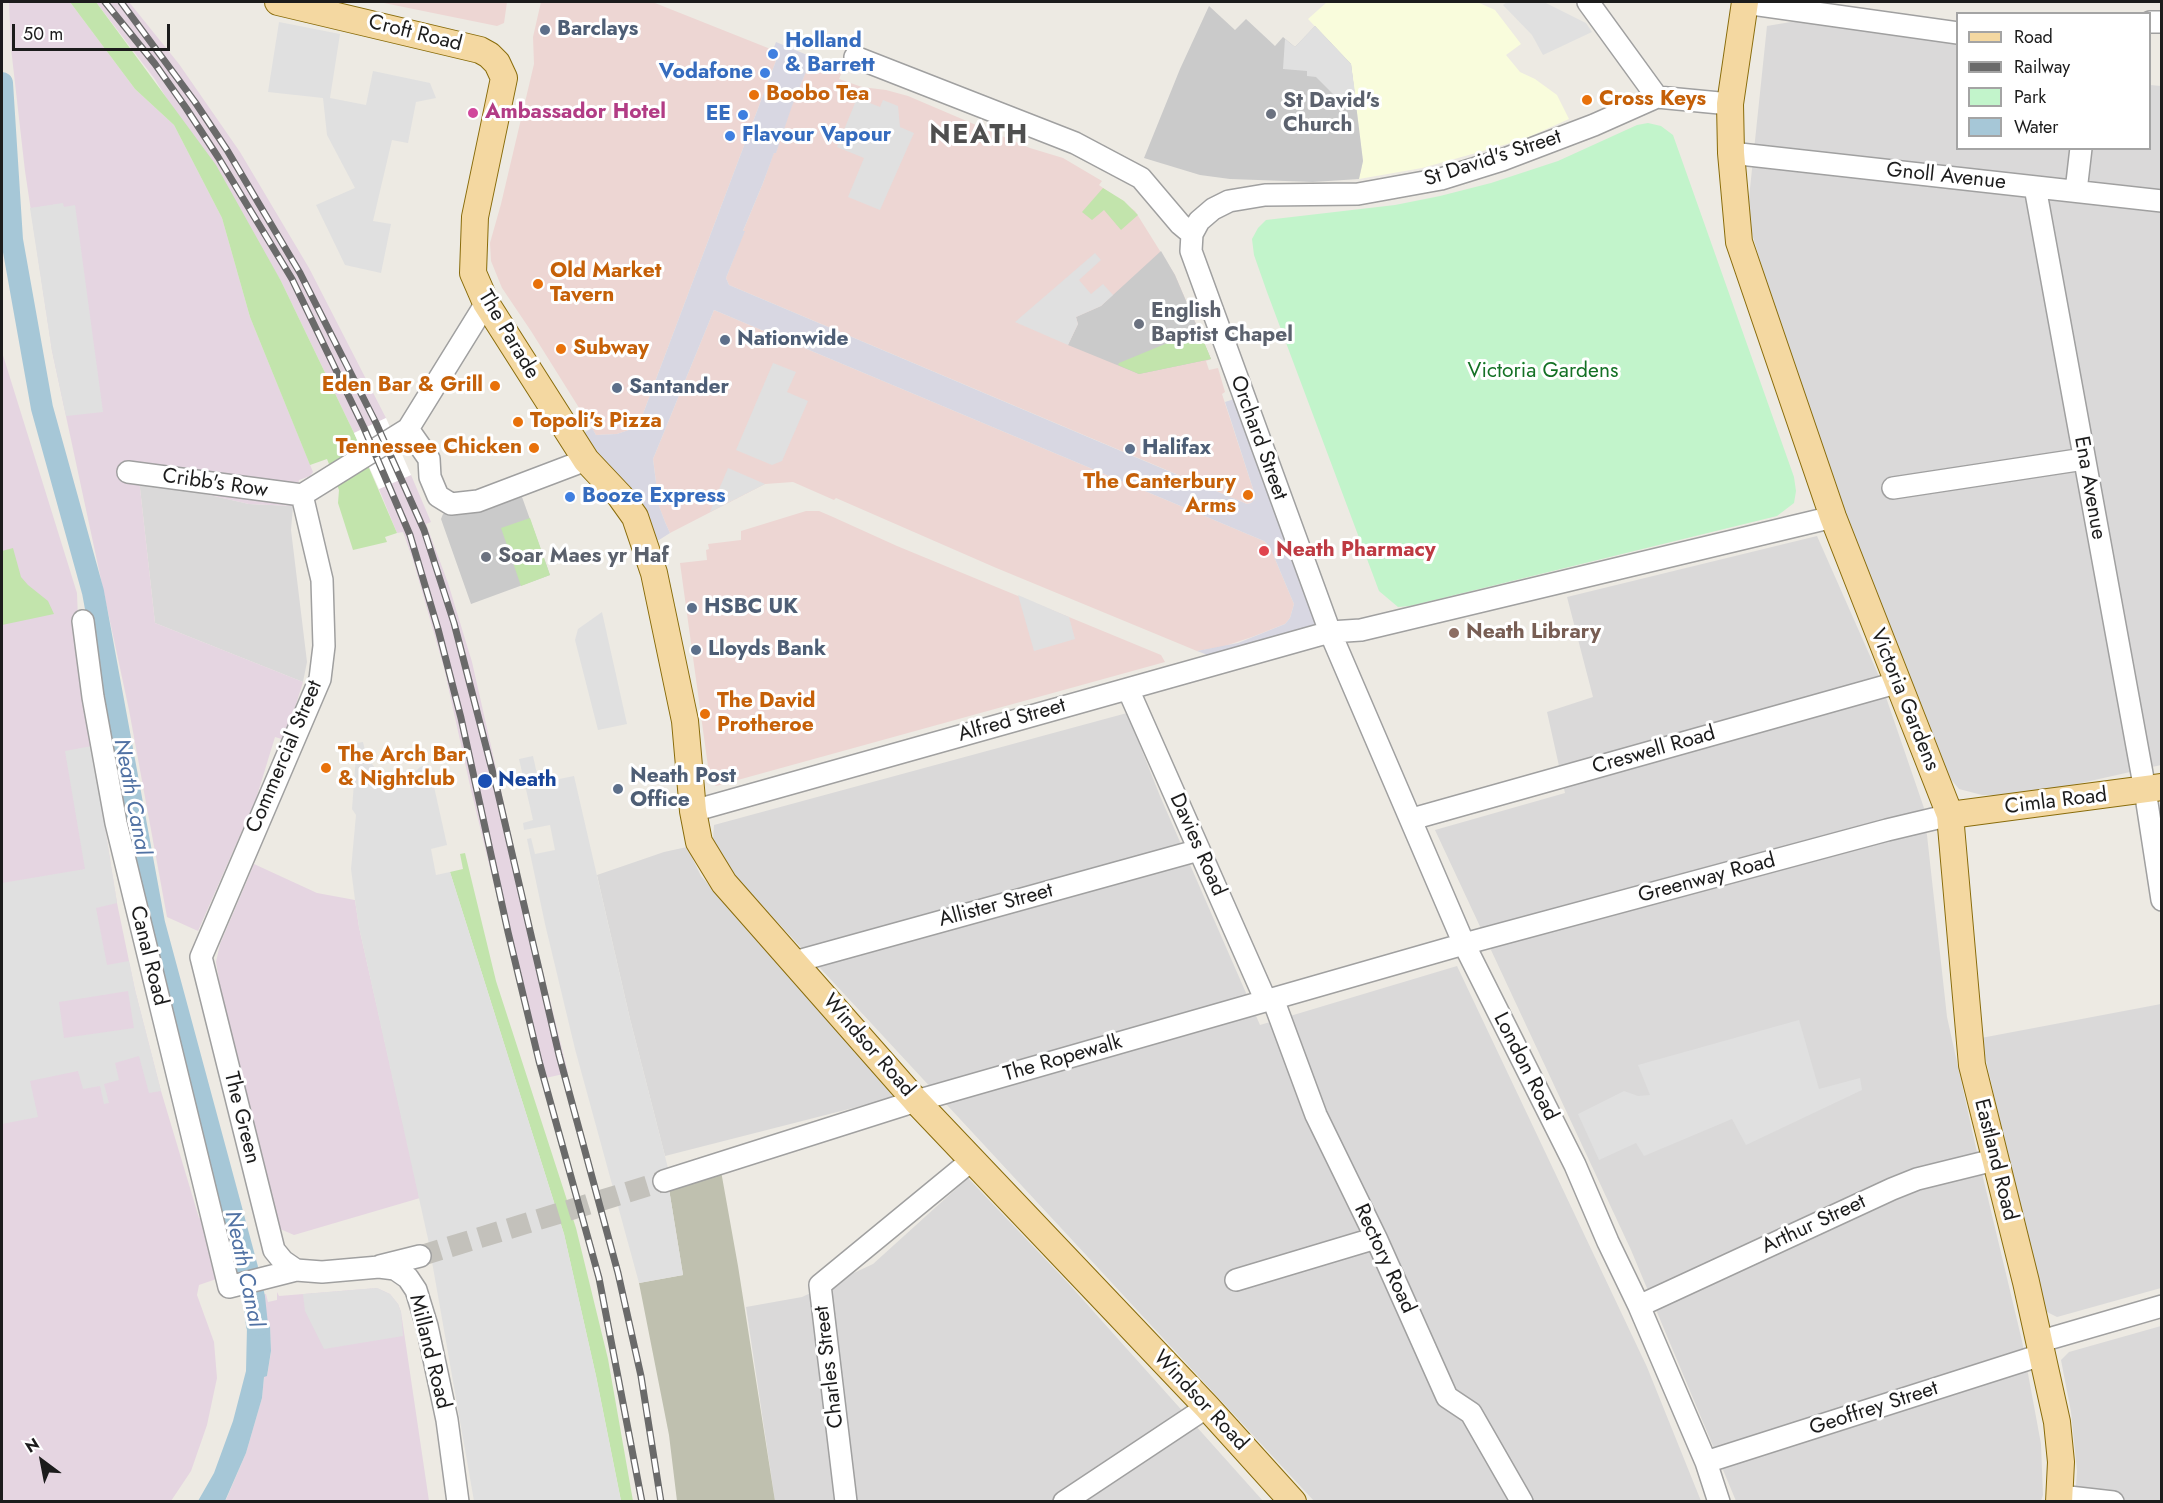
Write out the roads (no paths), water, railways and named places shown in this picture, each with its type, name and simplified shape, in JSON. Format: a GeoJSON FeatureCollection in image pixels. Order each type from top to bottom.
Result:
{"type":"FeatureCollection","features":[{"type":"Feature","properties":{"kind":"main road","name":"Croft Road"},"geometry":{"type":"LineString","coordinates":[[278,2],[480,50],[496,63],[504,78]]}},
{"type":"Feature","properties":{"kind":"main road","name":"Victoria Gardens"},"geometry":{"type":"LineString","coordinates":[[1745,2],[1730,105],[1731,153],[1739,242],[1833,517],[1896,683],[1950,815]]}},
{"type":"Feature","properties":{"kind":"main road","name":"The Parade"},"geometry":{"type":"LineString","coordinates":[[504,78],[475,217],[472,273],[486,303],[586,460],[620,495]]}},
{"type":"Feature","properties":{"kind":"main road","name":"Windsor Road"},"geometry":{"type":"LineString","coordinates":[[620,495],[635,517],[654,573],[685,721],[693,811],[699,842],[724,883],[916,1101],[1207,1407],[1293,1502]]}},
{"type":"Feature","properties":{"kind":"main road","name":"Cimla Road"},"geometry":{"type":"LineString","coordinates":[[1950,815],[2153,788]]}},
{"type":"Feature","properties":{"kind":"main road","name":"Eastland Road"},"geometry":{"type":"LineString","coordinates":[[1950,815],[1972,1065],[2026,1282],[2057,1422],[2061,1462],[2059,1498]]}},
{"type":"Feature","properties":{"kind":"street"},"geometry":{"type":"LineString","coordinates":[[1588,2],[1657,97],[1730,105]]}},
{"type":"Feature","properties":{"kind":"street"},"geometry":{"type":"LineString","coordinates":[[1745,2],[1956,33]]}},
{"type":"Feature","properties":{"kind":"street"},"geometry":{"type":"LineString","coordinates":[[855,57],[1075,143],[1141,178],[1180,224],[1192,234]]}},
{"type":"Feature","properties":{"kind":"street","name":"St David's Street"},"geometry":{"type":"LineString","coordinates":[[1192,234],[1198,221],[1213,209],[1229,201],[1265,195],[1358,194],[1441,179],[1512,156],[1594,125],[1657,97]]}},
{"type":"Feature","properties":{"kind":"street"},"geometry":{"type":"LineString","coordinates":[[2076,191],[2081,150]]}},
{"type":"Feature","properties":{"kind":"street","name":"Gnoll Avenue"},"geometry":{"type":"LineString","coordinates":[[1731,153],[2162,201]]}},
{"type":"Feature","properties":{"kind":"street","name":"Ena Avenue"},"geometry":{"type":"LineString","coordinates":[[2036,187],[2084,459],[2153,788],[2162,900]]}},
{"type":"Feature","properties":{"kind":"street","name":"Orchard Street"},"geometry":{"type":"LineString","coordinates":[[1192,234],[1191,251],[1196,268],[1330,632]]}},
{"type":"Feature","properties":{"kind":"street"},"geometry":{"type":"LineString","coordinates":[[302,495],[408,429],[486,303]]}},
{"type":"Feature","properties":{"kind":"street"},"geometry":{"type":"LineString","coordinates":[[408,429],[429,459],[430,477],[438,496],[451,504],[478,501],[586,460]]}},
{"type":"Feature","properties":{"kind":"street"},"geometry":{"type":"LineString","coordinates":[[1893,488],[2084,459]]}},
{"type":"Feature","properties":{"kind":"street","name":"Cribb's Row"},"geometry":{"type":"LineString","coordinates":[[128,472],[302,495]]}},
{"type":"Feature","properties":{"kind":"street","name":"Commercial Street"},"geometry":{"type":"LineString","coordinates":[[201,957],[320,679],[324,646],[322,580],[302,495]]}},
{"type":"Feature","properties":{"kind":"street"},"geometry":{"type":"LineString","coordinates":[[1330,632],[1361,630],[1833,517]]}},
{"type":"Feature","properties":{"kind":"street","name":"Canal Road"},"geometry":{"type":"LineString","coordinates":[[83,621],[93,697],[116,824],[229,1287]]}},
{"type":"Feature","properties":{"kind":"street","name":"Alfred Street"},"geometry":{"type":"LineString","coordinates":[[693,811],[1330,632]]}},
{"type":"Feature","properties":{"kind":"street","name":"London Road"},"geometry":{"type":"LineString","coordinates":[[1330,632],[1464,944],[1575,1165],[1639,1306],[1706,1462],[1719,1502]]}},
{"type":"Feature","properties":{"kind":"street","name":"Creswell Road"},"geometry":{"type":"LineString","coordinates":[[1412,819],[1896,683]]}},
{"type":"Feature","properties":{"kind":"street","name":"Davies Road"},"geometry":{"type":"LineString","coordinates":[[1128,689],[1199,850],[1269,1000]]}},
{"type":"Feature","properties":{"kind":"street","name":"Greenway Road"},"geometry":{"type":"LineString","coordinates":[[1464,944],[1950,815]]}},
{"type":"Feature","properties":{"kind":"street","name":"Allister Street"},"geometry":{"type":"LineString","coordinates":[[794,962],[1199,850]]}},
{"type":"Feature","properties":{"kind":"street","name":"The Ropewalk"},"geometry":{"type":"LineString","coordinates":[[664,1181],[916,1101],[1464,944]]}},
{"type":"Feature","properties":{"kind":"street","name":"The Green"},"geometry":{"type":"LineString","coordinates":[[201,957],[274,1250],[283,1261],[296,1270]]}},
{"type":"Feature","properties":{"kind":"street","name":"Rectory Road"},"geometry":{"type":"LineString","coordinates":[[1269,1000],[1316,1115],[1376,1238],[1447,1397],[1471,1413],[1522,1502]]}},
{"type":"Feature","properties":{"kind":"street","name":"Charles Street"},"geometry":{"type":"LineString","coordinates":[[846,1502],[820,1285],[972,1160]]}},
{"type":"Feature","properties":{"kind":"street","name":"Arthur Street"},"geometry":{"type":"LineString","coordinates":[[1639,1306],[1892,1189],[1917,1179],[1994,1160]]}},
{"type":"Feature","properties":{"kind":"street"},"geometry":{"type":"LineString","coordinates":[[1236,1280],[1376,1238]]}},
{"type":"Feature","properties":{"kind":"street"},"geometry":{"type":"LineString","coordinates":[[379,1267],[420,1256]]}},
{"type":"Feature","properties":{"kind":"street","name":"Milland Road"},"geometry":{"type":"LineString","coordinates":[[229,1287],[296,1270],[322,1272],[379,1267],[395,1269],[408,1278],[423,1308],[447,1420],[458,1502]]}},
{"type":"Feature","properties":{"kind":"street","name":"Geoffrey Street"},"geometry":{"type":"LineString","coordinates":[[1706,1462],[2162,1306]]}},
{"type":"Feature","properties":{"kind":"street"},"geometry":{"type":"LineString","coordinates":[[1064,1502],[1207,1407]]}},
{"type":"Feature","properties":{"kind":"street"},"geometry":{"type":"LineString","coordinates":[[2059,1498],[2113,1502]]}},
{"type":"Feature","properties":{"kind":"water"},"geometry":{"type":"Polygon","coordinates":[[[261,1295],[263,1320],[270,1325],[271,1351],[267,1376],[264,1377],[262,1398],[246,1453],[225,1501],[198,1501],[214,1473],[233,1421],[246,1371],[247,1327],[243,1298],[261,1295]]]}},
{"type":"Feature","properties":{"kind":"waterway","name":"Neath Canal"},"geometry":{"type":"LineString","coordinates":[[2,83],[12,240],[42,408],[93,592],[154,923],[247,1268],[254,1297],[257,1325]]}},
{"type":"Feature","properties":{"kind":"tunnel"},"geometry":{"type":"LineString","coordinates":[[420,1256],[664,1181]]}},
{"type":"Feature","properties":{"kind":"railway"},"geometry":{"type":"LineString","coordinates":[[105,2],[155,64],[186,108],[292,279],[364,428],[410,535],[461,718],[539,1061],[599,1278],[642,1502]]}},
{"type":"Feature","properties":{"kind":"railway"},"geometry":{"type":"LineString","coordinates":[[121,2],[195,102],[227,150],[300,273],[376,423],[424,530],[454,623],[497,789],[559,1055],[618,1273],[641,1376],[661,1502]]}},
{"type":"Feature","properties":{"kind":"place","name":"Barclays"},"geometry":{"type":"Point","coordinates":[545,30]}},
{"type":"Feature","properties":{"kind":"place","name":"Holland & Barrett"},"geometry":{"type":"Point","coordinates":[773,54]}},
{"type":"Feature","properties":{"kind":"place","name":"Vodafone"},"geometry":{"type":"Point","coordinates":[765,73]}},
{"type":"Feature","properties":{"kind":"place","name":"Boobo Tea"},"geometry":{"type":"Point","coordinates":[754,95]}},
{"type":"Feature","properties":{"kind":"place","name":"Cross Keys"},"geometry":{"type":"Point","coordinates":[1587,100]}},
{"type":"Feature","properties":{"kind":"place","name":"Ambassador Hotel"},"geometry":{"type":"Point","coordinates":[473,113]}},
{"type":"Feature","properties":{"kind":"place","name":"St David's Church"},"geometry":{"type":"Point","coordinates":[1271,114]}},
{"type":"Feature","properties":{"kind":"place","name":"EE"},"geometry":{"type":"Point","coordinates":[743,115]}},
{"type":"Feature","properties":{"kind":"place","name":"Flavour Vapour"},"geometry":{"type":"Point","coordinates":[730,136]}},
{"type":"Feature","properties":{"kind":"place","name":"Old Market Tavern"},"geometry":{"type":"Point","coordinates":[538,284]}},
{"type":"Feature","properties":{"kind":"place","name":"English Baptist Chapel"},"geometry":{"type":"Point","coordinates":[1139,324]}},
{"type":"Feature","properties":{"kind":"place","name":"Nationwide"},"geometry":{"type":"Point","coordinates":[725,340]}},
{"type":"Feature","properties":{"kind":"place","name":"Subway"},"geometry":{"type":"Point","coordinates":[561,349]}},
{"type":"Feature","properties":{"kind":"place","name":"Eden Bar & Grill"},"geometry":{"type":"Point","coordinates":[495,386]}},
{"type":"Feature","properties":{"kind":"place","name":"Santander"},"geometry":{"type":"Point","coordinates":[617,388]}},
{"type":"Feature","properties":{"kind":"place","name":"Topoli's Pizza"},"geometry":{"type":"Point","coordinates":[518,422]}},
{"type":"Feature","properties":{"kind":"place","name":"Tennessee Chicken"},"geometry":{"type":"Point","coordinates":[534,448]}},
{"type":"Feature","properties":{"kind":"place","name":"Halifax"},"geometry":{"type":"Point","coordinates":[1130,449]}},
{"type":"Feature","properties":{"kind":"place","name":"The Canterbury Arms"},"geometry":{"type":"Point","coordinates":[1248,495]}},
{"type":"Feature","properties":{"kind":"place","name":"Booze Express"},"geometry":{"type":"Point","coordinates":[570,497]}},
{"type":"Feature","properties":{"kind":"place","name":"Neath Pharmacy"},"geometry":{"type":"Point","coordinates":[1264,551]}},
{"type":"Feature","properties":{"kind":"place","name":"Soar Maes yr Haf"},"geometry":{"type":"Point","coordinates":[486,557]}},
{"type":"Feature","properties":{"kind":"place","name":"HSBC UK"},"geometry":{"type":"Point","coordinates":[692,608]}},
{"type":"Feature","properties":{"kind":"place","name":"Neath Library"},"geometry":{"type":"Point","coordinates":[1454,633]}},
{"type":"Feature","properties":{"kind":"place","name":"Lloyds Bank"},"geometry":{"type":"Point","coordinates":[696,650]}},
{"type":"Feature","properties":{"kind":"place","name":"The David Protheroe"},"geometry":{"type":"Point","coordinates":[705,714]}},
{"type":"Feature","properties":{"kind":"place","name":"The Arch Bar & Nightclub"},"geometry":{"type":"Point","coordinates":[326,768]}},
{"type":"Feature","properties":{"kind":"place","name":"Neath"},"geometry":{"type":"Point","coordinates":[485,781]}},
{"type":"Feature","properties":{"kind":"place","name":"Neath Post Office"},"geometry":{"type":"Point","coordinates":[618,789]}},
{"type":"Feature","properties":{"kind":"district","name":"NEATH"},"geometry":{"type":"Point","coordinates":[979,136]}}]}
